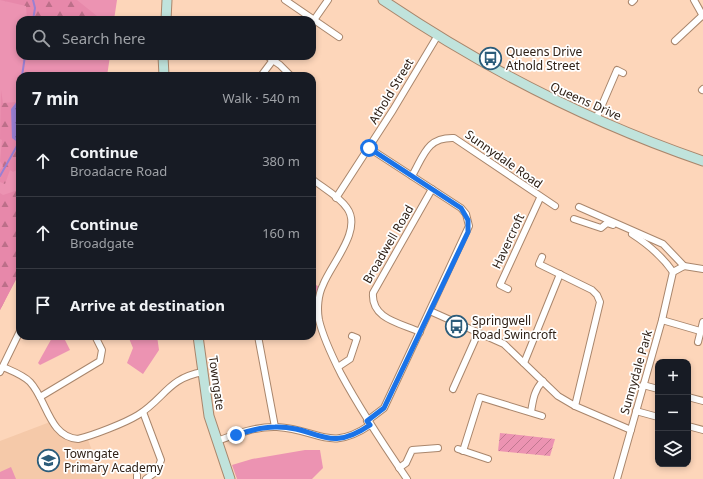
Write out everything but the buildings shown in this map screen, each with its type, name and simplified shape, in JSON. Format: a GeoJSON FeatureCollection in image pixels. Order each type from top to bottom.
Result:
{"type":"FeatureCollection","features":[{"type":"Feature","properties":{"kind":"street"},"geometry":{"type":"LineString","coordinates":[[166,16],[167,0]]}},
{"type":"Feature","properties":{"kind":"street"},"geometry":{"type":"LineString","coordinates":[[285,0],[308,16]]}},
{"type":"Feature","properties":{"kind":"street"},"geometry":{"type":"LineString","coordinates":[[316,17],[328,0]]}},
{"type":"Feature","properties":{"kind":"street","name":"Queens Drive"},"geometry":{"type":"LineString","coordinates":[[383,0],[438,35],[524,86],[596,119],[703,161]]}},
{"type":"Feature","properties":{"kind":"street"},"geometry":{"type":"LineString","coordinates":[[675,42],[703,16],[694,0]]}},
{"type":"Feature","properties":{"kind":"street"},"geometry":{"type":"LineString","coordinates":[[316,21],[339,37]]}},
{"type":"Feature","properties":{"kind":"street","name":"Athold Street"},"geometry":{"type":"LineString","coordinates":[[336,198],[369,148],[438,35]]}},
{"type":"Feature","properties":{"kind":"street"},"geometry":{"type":"LineString","coordinates":[[163,60],[164,72]]}},
{"type":"Feature","properties":{"kind":"street"},"geometry":{"type":"LineString","coordinates":[[263,72],[269,60]]}},
{"type":"Feature","properties":{"kind":"street"},"geometry":{"type":"LineString","coordinates":[[272,60],[286,72]]}},
{"type":"Feature","properties":{"kind":"street"},"geometry":{"type":"LineString","coordinates":[[596,119],[617,70],[623,73]]}},
{"type":"Feature","properties":{"kind":"street","name":"Sunnydale Road"},"geometry":{"type":"LineString","coordinates":[[412,176],[430,145],[436,139],[454,138],[540,198],[555,206]]}},
{"type":"Feature","properties":{"kind":"street"},"geometry":{"type":"LineString","coordinates":[[217,441],[248,431],[275,427],[296,429],[326,439],[335,439],[358,434],[384,408],[469,226],[466,214],[461,208],[369,148]]}},
{"type":"Feature","properties":{"kind":"street"},"geometry":{"type":"LineString","coordinates":[[316,182],[336,198],[350,212],[352,224],[346,241],[322,286],[318,312],[320,322],[338,367],[369,423],[407,479]]}},
{"type":"Feature","properties":{"kind":"street","name":"Broadwell Road"},"geometry":{"type":"LineString","coordinates":[[420,332],[379,314],[373,305],[373,294],[432,190]]}},
{"type":"Feature","properties":{"kind":"street","name":"Havercroft"},"geometry":{"type":"LineString","coordinates":[[508,289],[500,285],[540,198]]}},
{"type":"Feature","properties":{"kind":"street"},"geometry":{"type":"LineString","coordinates":[[579,207],[663,244],[684,266],[703,269]]}},
{"type":"Feature","properties":{"kind":"street"},"geometry":{"type":"LineString","coordinates":[[574,219],[601,228],[607,223],[631,233],[649,244],[664,258],[673,272],[684,266]]}},
{"type":"Feature","properties":{"kind":"street"},"geometry":{"type":"LineString","coordinates":[[542,257],[539,264],[592,290],[597,295],[600,302],[574,406]]}},
{"type":"Feature","properties":{"kind":"street","name":"Sunnydale Park"},"geometry":{"type":"LineString","coordinates":[[617,479],[662,320],[673,272]]}},
{"type":"Feature","properties":{"kind":"street"},"geometry":{"type":"LineString","coordinates":[[524,363],[560,274]]}},
{"type":"Feature","properties":{"kind":"street","name":"Sunnydale Park"},"geometry":{"type":"LineString","coordinates":[[430,311],[504,344],[558,396],[574,406],[631,430]]}},
{"type":"Feature","properties":{"kind":"street","name":"Sunnydale Park"},"geometry":{"type":"LineString","coordinates":[[662,320],[700,331]]}},
{"type":"Feature","properties":{"kind":"street"},"geometry":{"type":"LineString","coordinates":[[698,342],[703,322]]}},
{"type":"Feature","properties":{"kind":"street"},"geometry":{"type":"LineString","coordinates":[[453,389],[478,333]]}},
{"type":"Feature","properties":{"kind":"street"},"geometry":{"type":"LineString","coordinates":[[338,367],[350,359],[357,338],[352,336]]}},
{"type":"Feature","properties":{"kind":"street"},"geometry":{"type":"LineString","coordinates":[[16,339],[1,370],[29,381],[40,397],[58,430],[73,438],[90,435],[132,418],[143,412],[178,379],[190,374],[203,372]]}},
{"type":"Feature","properties":{"kind":"street"},"geometry":{"type":"LineString","coordinates":[[40,397],[100,361],[102,350],[97,340]]}},
{"type":"Feature","properties":{"kind":"street","name":"Towngate"},"geometry":{"type":"LineString","coordinates":[[199,340],[209,416],[230,479]]}},
{"type":"Feature","properties":{"kind":"street"},"geometry":{"type":"LineString","coordinates":[[259,340],[275,427]]}},
{"type":"Feature","properties":{"kind":"street"},"geometry":{"type":"LineString","coordinates":[[531,412],[534,395],[538,386],[543,381]]}},
{"type":"Feature","properties":{"kind":"street"},"geometry":{"type":"LineString","coordinates":[[643,385],[655,388]]}},
{"type":"Feature","properties":{"kind":"street"},"geometry":{"type":"LineString","coordinates":[[488,459],[461,450],[480,398],[542,416]]}},
{"type":"Feature","properties":{"kind":"street"},"geometry":{"type":"LineString","coordinates":[[691,398],[703,401]]}},
{"type":"Feature","properties":{"kind":"street"},"geometry":{"type":"LineString","coordinates":[[636,411],[655,417]]}},
{"type":"Feature","properties":{"kind":"street"},"geometry":{"type":"LineString","coordinates":[[143,412],[161,460],[157,471],[146,479]]}},
{"type":"Feature","properties":{"kind":"street"},"geometry":{"type":"LineString","coordinates":[[691,427],[703,430]]}},
{"type":"Feature","properties":{"kind":"street"},"geometry":{"type":"LineString","coordinates":[[399,468],[406,463],[412,450],[438,448]]}},
{"type":"Feature","properties":{"kind":"shaded area"},"geometry":{"type":"Polygon","coordinates":[[[0,0],[117,0],[115,16],[16,16],[16,60],[109,60],[108,72],[16,72],[16,279],[0,310],[0,0]]]}},
{"type":"Feature","properties":{"kind":"shaded area"},"geometry":{"type":"Polygon","coordinates":[[[316,285],[319,287],[316,298],[316,285]]]}},
{"type":"Feature","properties":{"kind":"shaded area"},"geometry":{"type":"Polygon","coordinates":[[[51,340],[65,340],[70,350],[40,365],[38,363],[51,340]]]}},
{"type":"Feature","properties":{"kind":"shaded area"},"geometry":{"type":"Polygon","coordinates":[[[130,340],[158,340],[159,350],[143,374],[127,363],[133,348],[130,340]]]}},
{"type":"Feature","properties":{"kind":"shaded area","name":"Towngate Primary Academy"},"geometry":{"type":"Polygon","coordinates":[[[50,422],[56,432],[68,441],[79,442],[88,440],[103,479],[0,479],[0,441],[50,422]]]}},
{"type":"Feature","properties":{"kind":"shaded area"},"geometry":{"type":"Polygon","coordinates":[[[500,433],[555,439],[550,456],[498,451],[500,433]]]}},
{"type":"Feature","properties":{"kind":"shaded area"},"geometry":{"type":"Polygon","coordinates":[[[305,450],[320,450],[323,468],[312,479],[237,479],[232,465],[252,459],[305,450]]]}},
{"type":"Feature","properties":{"kind":"shaded area"},"geometry":{"type":"Polygon","coordinates":[[[11,467],[16,479],[0,479],[0,472],[11,467]]]}},
{"type":"Feature","properties":{"kind":"green space"},"geometry":{"type":"Polygon","coordinates":[[[0,0],[77,0],[97,16],[27,16],[26,6],[0,0]]]}},
{"type":"Feature","properties":{"kind":"green space"},"geometry":{"type":"Polygon","coordinates":[[[1,90],[3,103],[16,102],[11,109],[16,134],[16,170],[13,172],[10,170],[5,184],[0,182],[0,170],[3,166],[0,161],[2,140],[0,139],[1,90]]]}},
{"type":"Feature","properties":{"kind":"green space"},"geometry":{"type":"Polygon","coordinates":[[[16,191],[16,280],[0,310],[0,193],[3,195],[16,191]]]}},
{"type":"Feature","properties":{"kind":"water"},"geometry":{"type":"Polygon","coordinates":[[[16,103],[16,141],[12,138],[11,109],[16,103]]]}},
{"type":"Feature","properties":{"kind":"waterway"},"geometry":{"type":"LineString","coordinates":[[33,0],[35,8],[34,16]]}},
{"type":"Feature","properties":{"kind":"waterway"},"geometry":{"type":"LineString","coordinates":[[23,72],[24,60]]}},
{"type":"Feature","properties":{"kind":"waterway"},"geometry":{"type":"LineString","coordinates":[[0,176],[16,148]]}},
{"type":"Feature","properties":{"kind":"place","name":"Queens Drive Athold Street"},"geometry":{"type":"Point","coordinates":[491,58]}},
{"type":"Feature","properties":{"kind":"place","name":"Springwell Road Swincroft"},"geometry":{"type":"Point","coordinates":[456,327]}},
{"type":"Feature","properties":{"kind":"place","name":"Towngate Primary Academy"},"geometry":{"type":"Point","coordinates":[48,460]}},
{"type":"Feature","properties":{"kind":"route"},"geometry":{"type":"LineString","coordinates":[[236,435],[248,431],[275,427],[296,429],[326,439],[335,439],[346,438],[358,434],[370,425],[367,421],[384,408],[468,232],[468,220],[466,214],[461,208],[369,148]]}}]}
